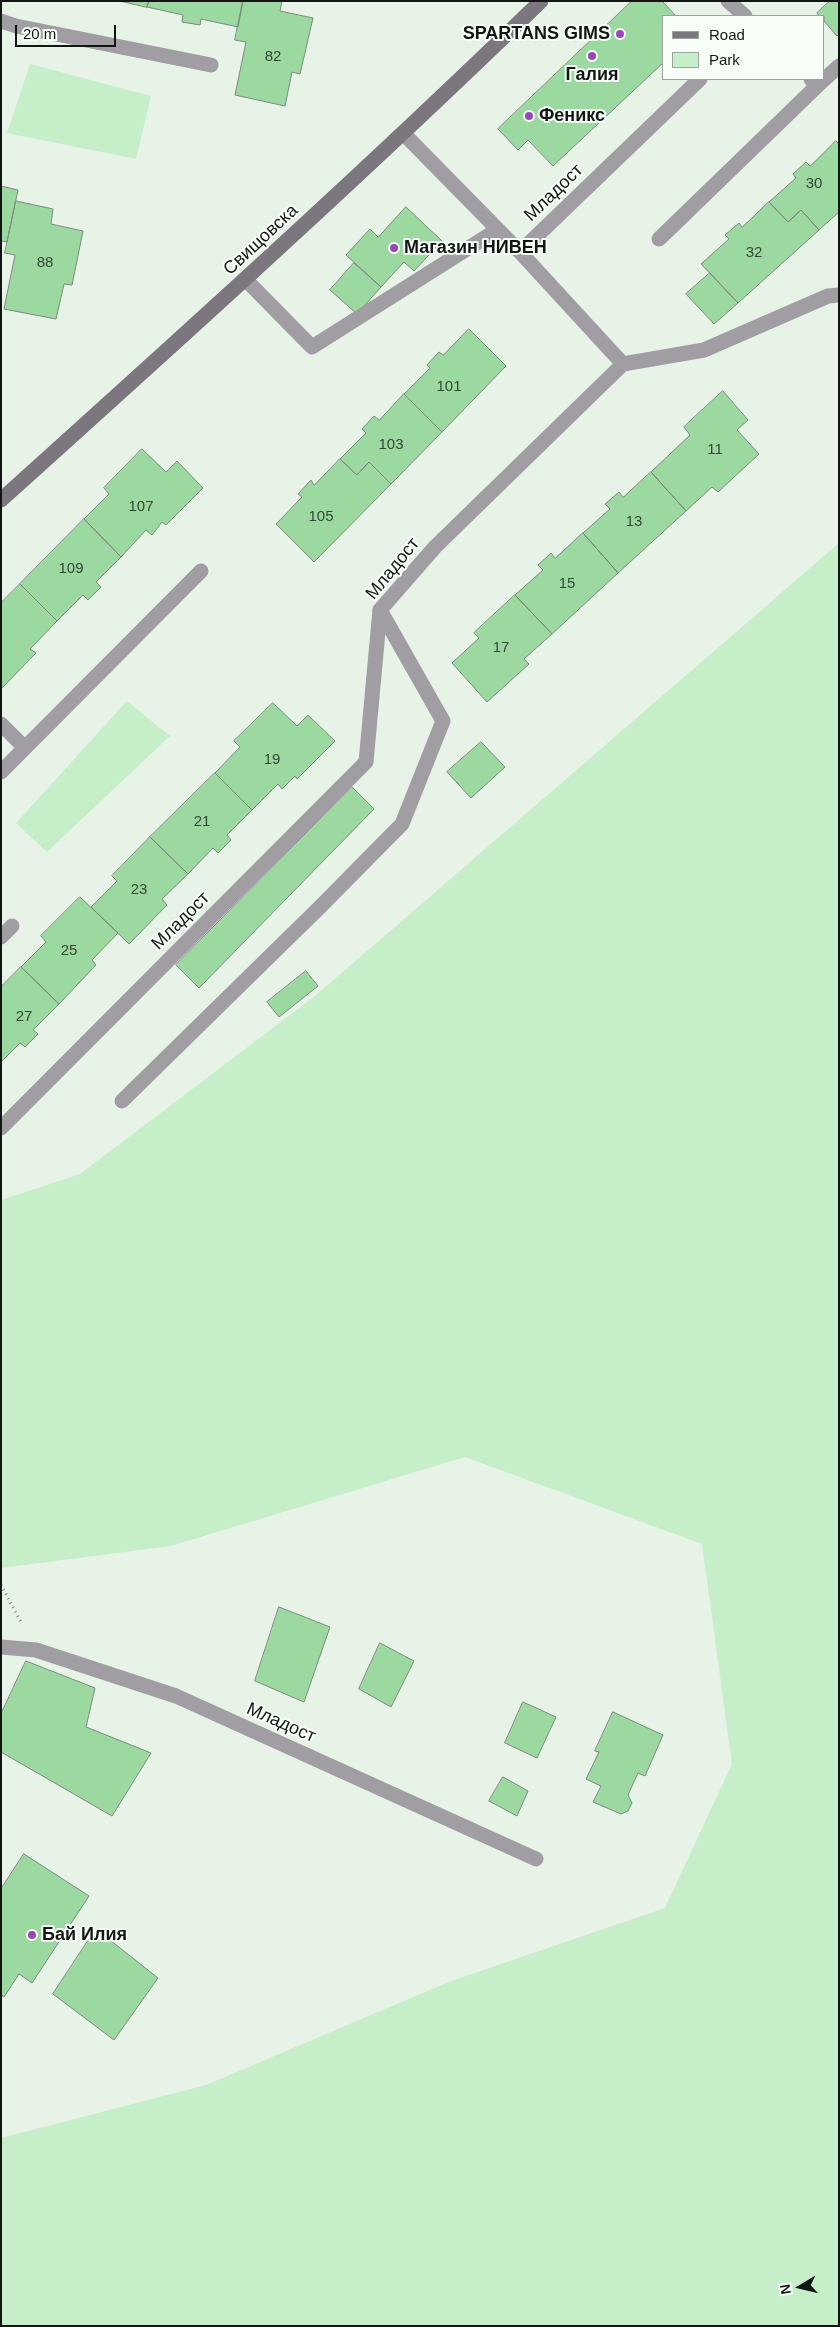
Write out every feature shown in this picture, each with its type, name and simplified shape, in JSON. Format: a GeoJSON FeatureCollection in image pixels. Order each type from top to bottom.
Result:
{"type":"FeatureCollection","features":[{"type":"Feature","properties":{"kind":"street","name":"Свищовска"},"geometry":{"type":"LineString","coordinates":[[1,500],[246,280],[404,134],[541,1]]}},
{"type":"Feature","properties":{"kind":"street"},"geometry":{"type":"LineString","coordinates":[[728,1],[744,15]]}},
{"type":"Feature","properties":{"kind":"street"},"geometry":{"type":"LineString","coordinates":[[1,20],[16,26],[210,66]]}},
{"type":"Feature","properties":{"kind":"street"},"geometry":{"type":"LineString","coordinates":[[825,75],[839,66]]}},
{"type":"Feature","properties":{"kind":"street","name":"Младост"},"geometry":{"type":"LineString","coordinates":[[520,252],[699,80]]}},
{"type":"Feature","properties":{"kind":"street"},"geometry":{"type":"LineString","coordinates":[[659,239],[814,82]]}},
{"type":"Feature","properties":{"kind":"street"},"geometry":{"type":"LineString","coordinates":[[404,134],[520,252],[623,364],[704,350],[828,296],[839,295]]}},
{"type":"Feature","properties":{"kind":"street"},"geometry":{"type":"LineString","coordinates":[[246,280],[312,347],[497,230]]}},
{"type":"Feature","properties":{"kind":"street","name":"Младост"},"geometry":{"type":"LineString","coordinates":[[1,1128],[366,762],[380,610],[435,547],[623,364]]}},
{"type":"Feature","properties":{"kind":"street"},"geometry":{"type":"LineString","coordinates":[[1,772],[202,571]]}},
{"type":"Feature","properties":{"kind":"street"},"geometry":{"type":"LineString","coordinates":[[122,1101],[402,824],[443,721],[380,610]]}},
{"type":"Feature","properties":{"kind":"street"},"geometry":{"type":"LineString","coordinates":[[1,724],[24,748]]}},
{"type":"Feature","properties":{"kind":"street"},"geometry":{"type":"LineString","coordinates":[[1,937],[12,926]]}},
{"type":"Feature","properties":{"kind":"street","name":"Младост"},"geometry":{"type":"LineString","coordinates":[[1,1647],[36,1650],[176,1696],[536,1860]]}},
{"type":"Feature","properties":{"kind":"path"},"geometry":{"type":"LineString","coordinates":[[1,1585],[36,1650]]}},
{"type":"Feature","properties":{"kind":"green space"},"geometry":{"type":"Polygon","coordinates":[[[30,64],[151,96],[136,159],[7,133],[30,64]]]}},
{"type":"Feature","properties":{"kind":"green space"},"geometry":{"type":"Polygon","coordinates":[[[839,543],[839,2326],[1,2326],[1,2138],[206,2085],[451,1981],[665,1908],[732,1764],[702,1544],[465,1457],[171,1546],[1,1568],[1,1200],[80,1174],[315,996],[839,543]]]}},
{"type":"Feature","properties":{"kind":"green space"},"geometry":{"type":"Polygon","coordinates":[[[127,701],[170,736],[47,852],[16,823],[127,701]]]}},
{"type":"Feature","properties":{"kind":"building"},"geometry":{"type":"Polygon","coordinates":[[[120,1],[149,1],[147,7],[120,1]]]}},
{"type":"Feature","properties":{"kind":"building"},"geometry":{"type":"Polygon","coordinates":[[[149,1],[243,1],[238,27],[201,19],[200,25],[182,22],[183,15],[147,7],[149,1]]]}},
{"type":"Feature","properties":{"kind":"building"},"geometry":{"type":"Polygon","coordinates":[[[243,1],[282,1],[280,11],[313,18],[300,74],[292,72],[285,106],[235,95],[246,42],[235,40],[243,1]]]}},
{"type":"Feature","properties":{"kind":"building"},"geometry":{"type":"Polygon","coordinates":[[[632,1],[662,1],[675,15],[662,15],[662,64],[553,166],[528,140],[518,150],[498,129],[632,1]]]}},
{"type":"Feature","properties":{"kind":"building"},"geometry":{"type":"Polygon","coordinates":[[[830,1],[839,1],[839,34],[837,36],[825,22],[825,15],[818,15],[817,13],[830,1]]]}},
{"type":"Feature","properties":{"kind":"building"},"geometry":{"type":"Polygon","coordinates":[[[836,141],[839,144],[839,212],[819,230],[801,210],[788,222],[769,202],[796,178],[793,174],[806,162],[810,166],[836,141]]]}},
{"type":"Feature","properties":{"kind":"building"},"geometry":{"type":"Polygon","coordinates":[[[1,186],[18,190],[7,242],[1,241],[1,186]]]}},
{"type":"Feature","properties":{"kind":"building"},"geometry":{"type":"Polygon","coordinates":[[[16,201],[53,209],[51,224],[83,231],[72,285],[64,284],[56,319],[4,309],[15,255],[5,253],[16,201]]]}},
{"type":"Feature","properties":{"kind":"building"},"geometry":{"type":"Polygon","coordinates":[[[769,202],[788,222],[801,210],[819,230],[738,303],[701,264],[729,239],[725,235],[739,223],[742,227],[769,202]]]}},
{"type":"Feature","properties":{"kind":"building","name":"Магазин НИВЕН"},"geometry":{"type":"Polygon","coordinates":[[[406,207],[442,241],[414,271],[404,262],[381,287],[346,255],[370,229],[378,237],[406,207]]]}},
{"type":"Feature","properties":{"kind":"building"},"geometry":{"type":"Polygon","coordinates":[[[354,263],[381,287],[357,314],[330,290],[354,263]]]}},
{"type":"Feature","properties":{"kind":"building"},"geometry":{"type":"Polygon","coordinates":[[[710,273],[738,303],[714,324],[686,294],[710,273]]]}},
{"type":"Feature","properties":{"kind":"building"},"geometry":{"type":"Polygon","coordinates":[[[469,329],[506,366],[442,432],[404,394],[430,368],[427,365],[439,352],[443,355],[469,329]]]}},
{"type":"Feature","properties":{"kind":"building"},"geometry":{"type":"Polygon","coordinates":[[[723,391],[748,420],[737,430],[759,454],[718,492],[712,487],[686,511],[651,472],[690,435],[684,427],[723,391]]]}},
{"type":"Feature","properties":{"kind":"building"},"geometry":{"type":"Polygon","coordinates":[[[404,394],[442,432],[391,484],[369,462],[357,475],[340,459],[366,433],[362,429],[374,416],[379,420],[404,394]]]}},
{"type":"Feature","properties":{"kind":"building"},"geometry":{"type":"Polygon","coordinates":[[[142,449],[166,472],[177,461],[203,488],[166,525],[162,522],[152,535],[146,530],[121,557],[84,519],[109,494],[104,488],[142,449]]]}},
{"type":"Feature","properties":{"kind":"building"},"geometry":{"type":"Polygon","coordinates":[[[340,459],[357,475],[369,462],[391,484],[314,562],[276,524],[302,497],[298,494],[311,480],[314,485],[340,459]]]}},
{"type":"Feature","properties":{"kind":"building"},"geometry":{"type":"Polygon","coordinates":[[[651,472],[686,511],[618,573],[583,533],[610,509],[605,504],[619,492],[623,497],[651,472]]]}},
{"type":"Feature","properties":{"kind":"building"},"geometry":{"type":"Polygon","coordinates":[[[84,519],[121,557],[96,582],[101,587],[88,600],[83,595],[57,621],[20,584],[84,519]]]}},
{"type":"Feature","properties":{"kind":"building"},"geometry":{"type":"Polygon","coordinates":[[[583,533],[618,573],[552,634],[515,595],[543,570],[538,565],[551,553],[555,558],[583,533]]]}},
{"type":"Feature","properties":{"kind":"building"},"geometry":{"type":"Polygon","coordinates":[[[20,584],[57,621],[30,649],[36,653],[1,689],[1,603],[20,584]]]}},
{"type":"Feature","properties":{"kind":"building"},"geometry":{"type":"Polygon","coordinates":[[[515,595],[552,634],[524,659],[529,664],[487,702],[452,663],[479,638],[474,633],[515,595]]]}},
{"type":"Feature","properties":{"kind":"building"},"geometry":{"type":"Polygon","coordinates":[[[273,703],[297,726],[308,715],[335,741],[297,779],[295,776],[282,789],[278,784],[252,810],[215,773],[240,747],[234,741],[273,703]]]}},
{"type":"Feature","properties":{"kind":"building"},"geometry":{"type":"Polygon","coordinates":[[[481,742],[505,767],[471,798],[447,772],[481,742]]]}},
{"type":"Feature","properties":{"kind":"building"},"geometry":{"type":"Polygon","coordinates":[[[215,773],[252,810],[227,835],[231,840],[218,853],[213,848],[188,874],[150,837],[215,773]]]}},
{"type":"Feature","properties":{"kind":"building"},"geometry":{"type":"Polygon","coordinates":[[[352,787],[374,809],[199,988],[176,965],[352,787]]]}},
{"type":"Feature","properties":{"kind":"building"},"geometry":{"type":"Polygon","coordinates":[[[150,837],[188,874],[162,899],[167,905],[129,944],[91,907],[117,881],[112,876],[150,837]]]}},
{"type":"Feature","properties":{"kind":"building"},"geometry":{"type":"Polygon","coordinates":[[[80,897],[118,933],[92,960],[96,965],[59,1004],[21,967],[46,942],[41,936],[80,897]]]}},
{"type":"Feature","properties":{"kind":"building"},"geometry":{"type":"Polygon","coordinates":[[[21,967],[59,1004],[33,1030],[38,1034],[25,1047],[20,1043],[1,1062],[1,987],[21,967]]]}},
{"type":"Feature","properties":{"kind":"building"},"geometry":{"type":"Polygon","coordinates":[[[306,971],[318,986],[279,1017],[267,1002],[306,971]]]}},
{"type":"Feature","properties":{"kind":"building"},"geometry":{"type":"Polygon","coordinates":[[[279,1607],[330,1627],[304,1702],[255,1681],[279,1607]]]}},
{"type":"Feature","properties":{"kind":"building"},"geometry":{"type":"Polygon","coordinates":[[[380,1643],[414,1661],[391,1707],[359,1689],[380,1643]]]}},
{"type":"Feature","properties":{"kind":"building"},"geometry":{"type":"Polygon","coordinates":[[[26,1661],[95,1688],[86,1727],[151,1753],[112,1816],[1,1752],[1,1714],[26,1661]]]}},
{"type":"Feature","properties":{"kind":"building"},"geometry":{"type":"Polygon","coordinates":[[[523,1702],[556,1717],[537,1758],[505,1743],[523,1702]]]}},
{"type":"Feature","properties":{"kind":"building"},"geometry":{"type":"Polygon","coordinates":[[[613,1712],[663,1735],[645,1776],[638,1773],[628,1795],[632,1803],[628,1811],[621,1814],[593,1802],[601,1786],[586,1779],[599,1752],[595,1751],[613,1712]]]}},
{"type":"Feature","properties":{"kind":"building"},"geometry":{"type":"Polygon","coordinates":[[[503,1777],[528,1791],[517,1816],[489,1801],[503,1777]]]}},
{"type":"Feature","properties":{"kind":"building","name":"Бай Илия"},"geometry":{"type":"Polygon","coordinates":[[[24,1854],[89,1896],[32,1983],[19,1974],[4,1997],[1,1995],[1,1889],[24,1854]]]}},
{"type":"Feature","properties":{"kind":"building"},"geometry":{"type":"Polygon","coordinates":[[[96,1929],[158,1978],[114,2040],[53,1994],[96,1929]]]}},
{"type":"Feature","properties":{"kind":"place","name":"SPARTANS GIMS"},"geometry":{"type":"Point","coordinates":[620,34]}},
{"type":"Feature","properties":{"kind":"place","name":"Галия"},"geometry":{"type":"Point","coordinates":[592,56]}},
{"type":"Feature","properties":{"kind":"place","name":"Феникс"},"geometry":{"type":"Point","coordinates":[529,116]}},
{"type":"Feature","properties":{"kind":"place","name":"Магазин НИВЕН"},"geometry":{"type":"Point","coordinates":[394,248]}},
{"type":"Feature","properties":{"kind":"place","name":"Бай Илия"},"geometry":{"type":"Point","coordinates":[32,1935]}}]}
